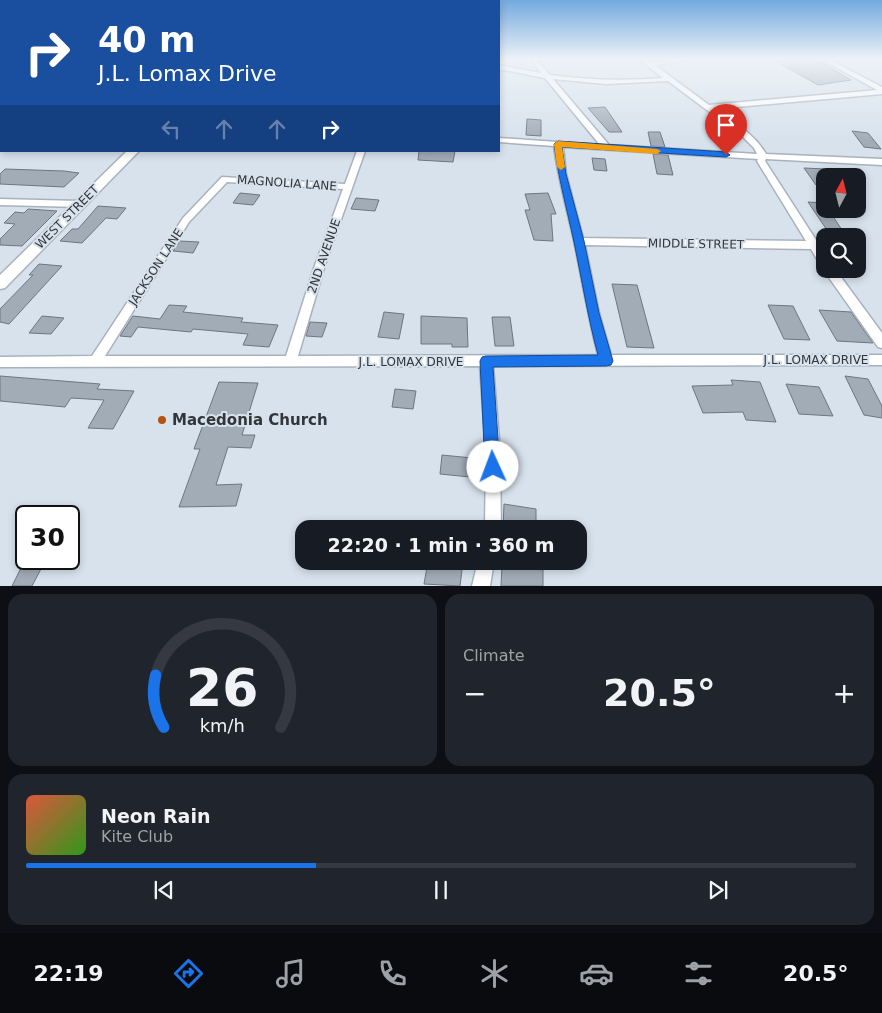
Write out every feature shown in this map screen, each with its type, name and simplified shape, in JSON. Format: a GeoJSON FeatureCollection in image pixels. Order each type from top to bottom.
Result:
{"type":"FeatureCollection","features":[{"type":"Feature","properties":{"kind":"street"},"geometry":{"type":"LineString","coordinates":[[556,86],[606,147]]}},
{"type":"Feature","properties":{"kind":"street"},"geometry":{"type":"LineString","coordinates":[[679,86],[746,135],[758,147],[763,157],[761,161],[816,250]]}},
{"type":"Feature","properties":{"kind":"street"},"geometry":{"type":"LineString","coordinates":[[707,107],[882,91]]}},
{"type":"Feature","properties":{"kind":"street"},"geometry":{"type":"LineString","coordinates":[[500,140],[763,157],[882,162]]}},
{"type":"Feature","properties":{"kind":"street"},"geometry":{"type":"LineString","coordinates":[[558,144],[562,174],[579,241],[593,313],[606,361]]}},
{"type":"Feature","properties":{"kind":"street","name":"WEST STREET"},"geometry":{"type":"LineString","coordinates":[[0,284],[133,152]]}},
{"type":"Feature","properties":{"kind":"street","name":"2ND AVENUE"},"geometry":{"type":"LineString","coordinates":[[290,362],[319,268],[361,152]]}},
{"type":"Feature","properties":{"kind":"street","name":"MAGNOLIA LANE"},"geometry":{"type":"LineString","coordinates":[[225,179],[349,187]]}},
{"type":"Feature","properties":{"kind":"street","name":"JACKSON LANE"},"geometry":{"type":"LineString","coordinates":[[95,362],[186,220],[225,179]]}},
{"type":"Feature","properties":{"kind":"street"},"geometry":{"type":"LineString","coordinates":[[0,202],[80,204]]}},
{"type":"Feature","properties":{"kind":"street","name":"MIDDLE STREET"},"geometry":{"type":"LineString","coordinates":[[579,241],[813,245]]}},
{"type":"Feature","properties":{"kind":"street"},"geometry":{"type":"LineString","coordinates":[[835,278],[882,343]]}},
{"type":"Feature","properties":{"kind":"street","name":"J.L. LOMAX DRIVE"},"geometry":{"type":"LineString","coordinates":[[0,362],[882,360]]}},
{"type":"Feature","properties":{"kind":"street"},"geometry":{"type":"LineString","coordinates":[[486,361],[493,451],[493,520]]}},
{"type":"Feature","properties":{"kind":"street"},"geometry":{"type":"LineString","coordinates":[[481,586],[484,570]]}},
{"type":"Feature","properties":{"kind":"building"},"geometry":{"type":"Polygon","coordinates":[[[605,107],[622,132],[609,132],[588,108],[605,107]]]}},
{"type":"Feature","properties":{"kind":"building"},"geometry":{"type":"Polygon","coordinates":[[[527,119],[541,120],[541,136],[526,135],[527,119]]]}},
{"type":"Feature","properties":{"kind":"building"},"geometry":{"type":"Polygon","coordinates":[[[852,131],[868,133],[881,149],[864,147],[852,131]]]}},
{"type":"Feature","properties":{"kind":"building"},"geometry":{"type":"Polygon","coordinates":[[[648,132],[660,132],[665,147],[651,146],[648,132]]]}},
{"type":"Feature","properties":{"kind":"building"},"geometry":{"type":"Polygon","coordinates":[[[419,152],[455,152],[453,162],[418,160],[419,152]]]}},
{"type":"Feature","properties":{"kind":"building"},"geometry":{"type":"Polygon","coordinates":[[[653,154],[668,155],[673,175],[657,174],[653,154]]]}},
{"type":"Feature","properties":{"kind":"building"},"geometry":{"type":"Polygon","coordinates":[[[592,158],[605,159],[607,171],[594,170],[592,158]]]}},
{"type":"Feature","properties":{"kind":"building"},"geometry":{"type":"Polygon","coordinates":[[[804,168],[816,169],[816,185],[804,168]]]}},
{"type":"Feature","properties":{"kind":"building"},"geometry":{"type":"Polygon","coordinates":[[[5,169],[79,173],[64,187],[0,184],[0,174],[5,169]]]}},
{"type":"Feature","properties":{"kind":"building"},"geometry":{"type":"Polygon","coordinates":[[[240,193],[260,195],[253,205],[233,203],[240,193]]]}},
{"type":"Feature","properties":{"kind":"building"},"geometry":{"type":"Polygon","coordinates":[[[548,193],[556,214],[551,214],[553,241],[534,240],[525,210],[530,210],[525,194],[548,193]]]}},
{"type":"Feature","properties":{"kind":"building"},"geometry":{"type":"Polygon","coordinates":[[[356,198],[379,200],[375,211],[351,209],[356,198]]]}},
{"type":"Feature","properties":{"kind":"building"},"geometry":{"type":"Polygon","coordinates":[[[808,202],[816,202],[816,214],[808,202]]]}},
{"type":"Feature","properties":{"kind":"building"},"geometry":{"type":"Polygon","coordinates":[[[98,206],[126,208],[117,219],[106,218],[82,243],[60,241],[72,229],[78,229],[98,206]]]}},
{"type":"Feature","properties":{"kind":"building"},"geometry":{"type":"Polygon","coordinates":[[[28,209],[57,211],[22,246],[0,245],[0,239],[15,224],[4,223],[15,212],[24,213],[28,209]]]}},
{"type":"Feature","properties":{"kind":"building"},"geometry":{"type":"Polygon","coordinates":[[[819,218],[834,218],[841,228],[826,228],[819,218]]]}},
{"type":"Feature","properties":{"kind":"building"},"geometry":{"type":"Polygon","coordinates":[[[180,241],[199,242],[193,253],[173,251],[180,241]]]}},
{"type":"Feature","properties":{"kind":"building"},"geometry":{"type":"Polygon","coordinates":[[[39,264],[62,266],[9,324],[0,322],[0,309],[33,275],[29,275],[39,264]]]}},
{"type":"Feature","properties":{"kind":"building"},"geometry":{"type":"Polygon","coordinates":[[[612,284],[637,285],[654,348],[627,347],[612,284]]]}},
{"type":"Feature","properties":{"kind":"building"},"geometry":{"type":"Polygon","coordinates":[[[169,305],[187,306],[183,312],[243,318],[241,322],[278,325],[269,347],[243,345],[248,334],[193,329],[191,332],[138,327],[131,337],[120,336],[133,316],[160,319],[169,305]]]}},
{"type":"Feature","properties":{"kind":"building"},"geometry":{"type":"Polygon","coordinates":[[[768,305],[793,306],[810,340],[784,339],[768,305]]]}},
{"type":"Feature","properties":{"kind":"building"},"geometry":{"type":"Polygon","coordinates":[[[819,310],[851,312],[873,343],[837,341],[819,310]]]}},
{"type":"Feature","properties":{"kind":"building"},"geometry":{"type":"Polygon","coordinates":[[[384,312],[404,314],[399,339],[378,337],[384,312]]]}},
{"type":"Feature","properties":{"kind":"building"},"geometry":{"type":"Polygon","coordinates":[[[42,316],[64,318],[51,334],[29,333],[42,316]]]}},
{"type":"Feature","properties":{"kind":"building"},"geometry":{"type":"Polygon","coordinates":[[[421,316],[467,318],[468,347],[452,347],[452,344],[421,344],[421,316]]]}},
{"type":"Feature","properties":{"kind":"building"},"geometry":{"type":"Polygon","coordinates":[[[492,317],[510,317],[514,346],[495,346],[492,317]]]}},
{"type":"Feature","properties":{"kind":"building"},"geometry":{"type":"Polygon","coordinates":[[[310,322],[327,323],[322,337],[306,336],[310,322]]]}},
{"type":"Feature","properties":{"kind":"building"},"geometry":{"type":"Polygon","coordinates":[[[0,376],[100,384],[97,389],[134,391],[113,429],[88,428],[104,400],[71,398],[65,407],[0,401],[0,376]]]}},
{"type":"Feature","properties":{"kind":"building"},"geometry":{"type":"Polygon","coordinates":[[[845,376],[868,379],[882,406],[882,418],[864,415],[845,376]]]}},
{"type":"Feature","properties":{"kind":"building"},"geometry":{"type":"Polygon","coordinates":[[[731,380],[760,382],[776,422],[746,420],[743,412],[703,413],[692,386],[733,385],[731,380]]]}},
{"type":"Feature","properties":{"kind":"building"},"geometry":{"type":"Polygon","coordinates":[[[219,382],[258,383],[242,435],[255,435],[251,448],[228,447],[216,485],[242,484],[236,506],[179,507],[200,449],[194,449],[219,382]]]}},
{"type":"Feature","properties":{"kind":"building"},"geometry":{"type":"Polygon","coordinates":[[[786,384],[819,387],[833,416],[799,414],[786,384]]]}},
{"type":"Feature","properties":{"kind":"building"},"geometry":{"type":"Polygon","coordinates":[[[395,389],[416,391],[413,409],[392,407],[395,389]]]}},
{"type":"Feature","properties":{"kind":"building"},"geometry":{"type":"Polygon","coordinates":[[[442,455],[472,458],[470,477],[440,474],[442,455]]]}},
{"type":"Feature","properties":{"kind":"building"},"geometry":{"type":"Polygon","coordinates":[[[504,504],[536,509],[536,520],[503,520],[504,504]]]}},
{"type":"Feature","properties":{"kind":"building"},"geometry":{"type":"Polygon","coordinates":[[[20,570],[40,570],[32,586],[12,586],[20,570]]]}},
{"type":"Feature","properties":{"kind":"building"},"geometry":{"type":"Polygon","coordinates":[[[426,570],[462,570],[460,586],[424,584],[426,570]]]}},
{"type":"Feature","properties":{"kind":"building"},"geometry":{"type":"Polygon","coordinates":[[[502,570],[543,570],[543,586],[501,586],[502,570]]]}},
{"type":"Feature","properties":{"kind":"slow traffic"},"geometry":{"type":"LineString","coordinates":[[561,167],[558,144],[657,151]]}},
{"type":"Feature","properties":{"kind":"place","name":"Macedonia Church"},"geometry":{"type":"Point","coordinates":[162,420]}},
{"type":"Feature","properties":{"kind":"route"},"geometry":{"type":"LineString","coordinates":[[493,467],[490,398],[486,361],[606,361],[593,313],[584,262],[562,174],[558,144],[726,155]]}}]}
